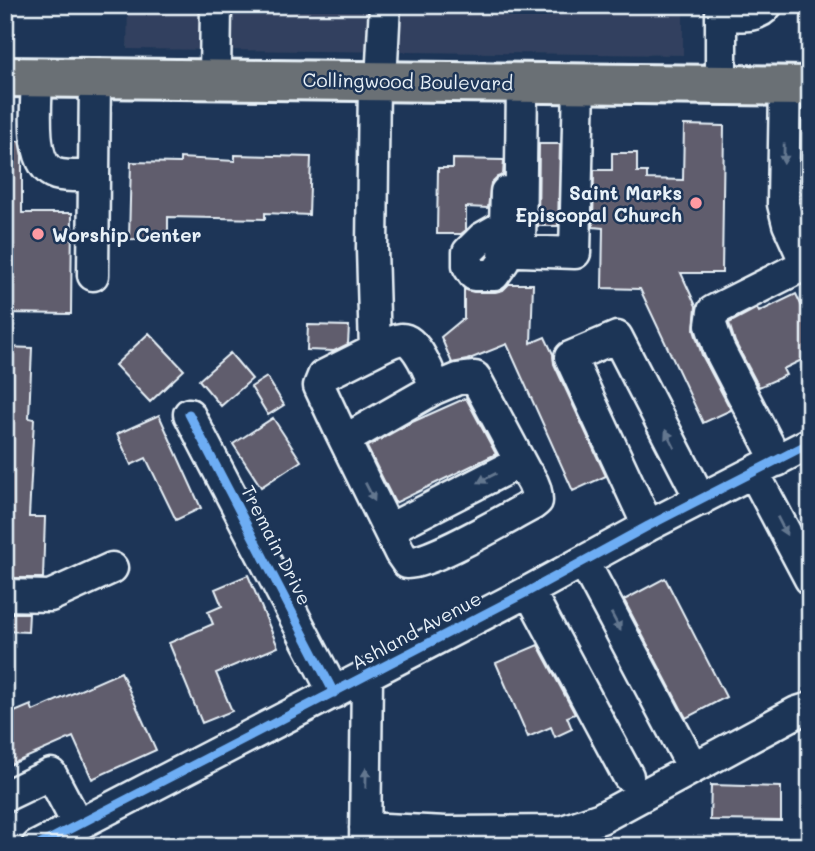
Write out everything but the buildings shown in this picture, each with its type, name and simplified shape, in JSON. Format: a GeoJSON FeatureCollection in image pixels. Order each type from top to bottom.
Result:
{"type":"FeatureCollection","features":[{"type":"Feature","properties":{"kind":"main road","name":"Collingwood Boulevard"},"geometry":{"type":"LineString","coordinates":[[21,77],[797,86]]}},
{"type":"Feature","properties":{"kind":"street"},"geometry":{"type":"LineString","coordinates":[[215,79],[216,5]]}},
{"type":"Feature","properties":{"kind":"street"},"geometry":{"type":"LineString","coordinates":[[375,350],[372,248],[378,81],[385,5]]}},
{"type":"Feature","properties":{"kind":"street"},"geometry":{"type":"LineString","coordinates":[[721,85],[721,10],[754,15],[764,10],[767,5]]}},
{"type":"Feature","properties":{"kind":"street"},"geometry":{"type":"LineString","coordinates":[[21,77],[40,160],[47,169],[56,174],[94,176]]}},
{"type":"Feature","properties":{"kind":"street"},"geometry":{"type":"LineString","coordinates":[[93,275],[95,78]]}},
{"type":"Feature","properties":{"kind":"street"},"geometry":{"type":"LineString","coordinates":[[515,83],[520,251],[575,253],[579,83]]}},
{"type":"Feature","properties":{"kind":"street"},"geometry":{"type":"LineString","coordinates":[[505,225],[515,83]]}},
{"type":"Feature","properties":{"kind":"street"},"geometry":{"type":"LineString","coordinates":[[797,86],[783,204],[788,223],[808,267],[713,311],[711,325],[810,579]]}},
{"type":"Feature","properties":{"kind":"street"},"geometry":{"type":"LineString","coordinates":[[648,526],[570,357],[617,337],[701,500]]}},
{"type":"Feature","properties":{"kind":"street"},"geometry":{"type":"LineString","coordinates":[[340,431],[348,435],[357,433],[434,389],[458,379],[475,377],[537,493],[537,501],[445,550],[417,563],[407,563],[392,536],[340,431],[319,386],[323,376],[397,340],[405,339],[412,343],[429,373],[434,389]]}},
{"type":"Feature","properties":{"kind":"street","name":"Tremain Drive"},"geometry":{"type":"LineString","coordinates":[[189,414],[334,693]]}},
{"type":"Feature","properties":{"kind":"street","name":"Ashland Avenue"},"geometry":{"type":"LineString","coordinates":[[37,846],[368,676],[648,526],[810,443]]}},
{"type":"Feature","properties":{"kind":"street"},"geometry":{"type":"LineString","coordinates":[[392,536],[399,524],[510,467],[519,466],[525,471]]}},
{"type":"Feature","properties":{"kind":"street"},"geometry":{"type":"LineString","coordinates":[[584,562],[693,768]]}},
{"type":"Feature","properties":{"kind":"street"},"geometry":{"type":"LineString","coordinates":[[5,595],[50,596],[112,568]]}},
{"type":"Feature","properties":{"kind":"street"},"geometry":{"type":"LineString","coordinates":[[529,591],[628,776]]}},
{"type":"Feature","properties":{"kind":"street"},"geometry":{"type":"LineString","coordinates":[[368,676],[365,837],[446,832],[601,832],[693,768],[797,712],[810,708]]}},
{"type":"Feature","properties":{"kind":"street"},"geometry":{"type":"LineString","coordinates":[[5,796],[51,774],[78,825]]}},
{"type":"Feature","properties":{"kind":"shaded area"},"geometry":{"type":"Polygon","coordinates":[[[128,5],[683,5],[683,55],[127,49],[128,5]]]}},
{"type":"Feature","properties":{"kind":"cycle path"},"geometry":{"type":"LineString","coordinates":[[189,414],[334,693]]}},
{"type":"Feature","properties":{"kind":"cycle path"},"geometry":{"type":"LineString","coordinates":[[37,846],[810,443]]}},
{"type":"Feature","properties":{"kind":"place","name":"Saint Marks Episcopal Church"},"geometry":{"type":"Point","coordinates":[696,203]}},
{"type":"Feature","properties":{"kind":"place","name":"Worship Center"},"geometry":{"type":"Point","coordinates":[38,234]}}]}
